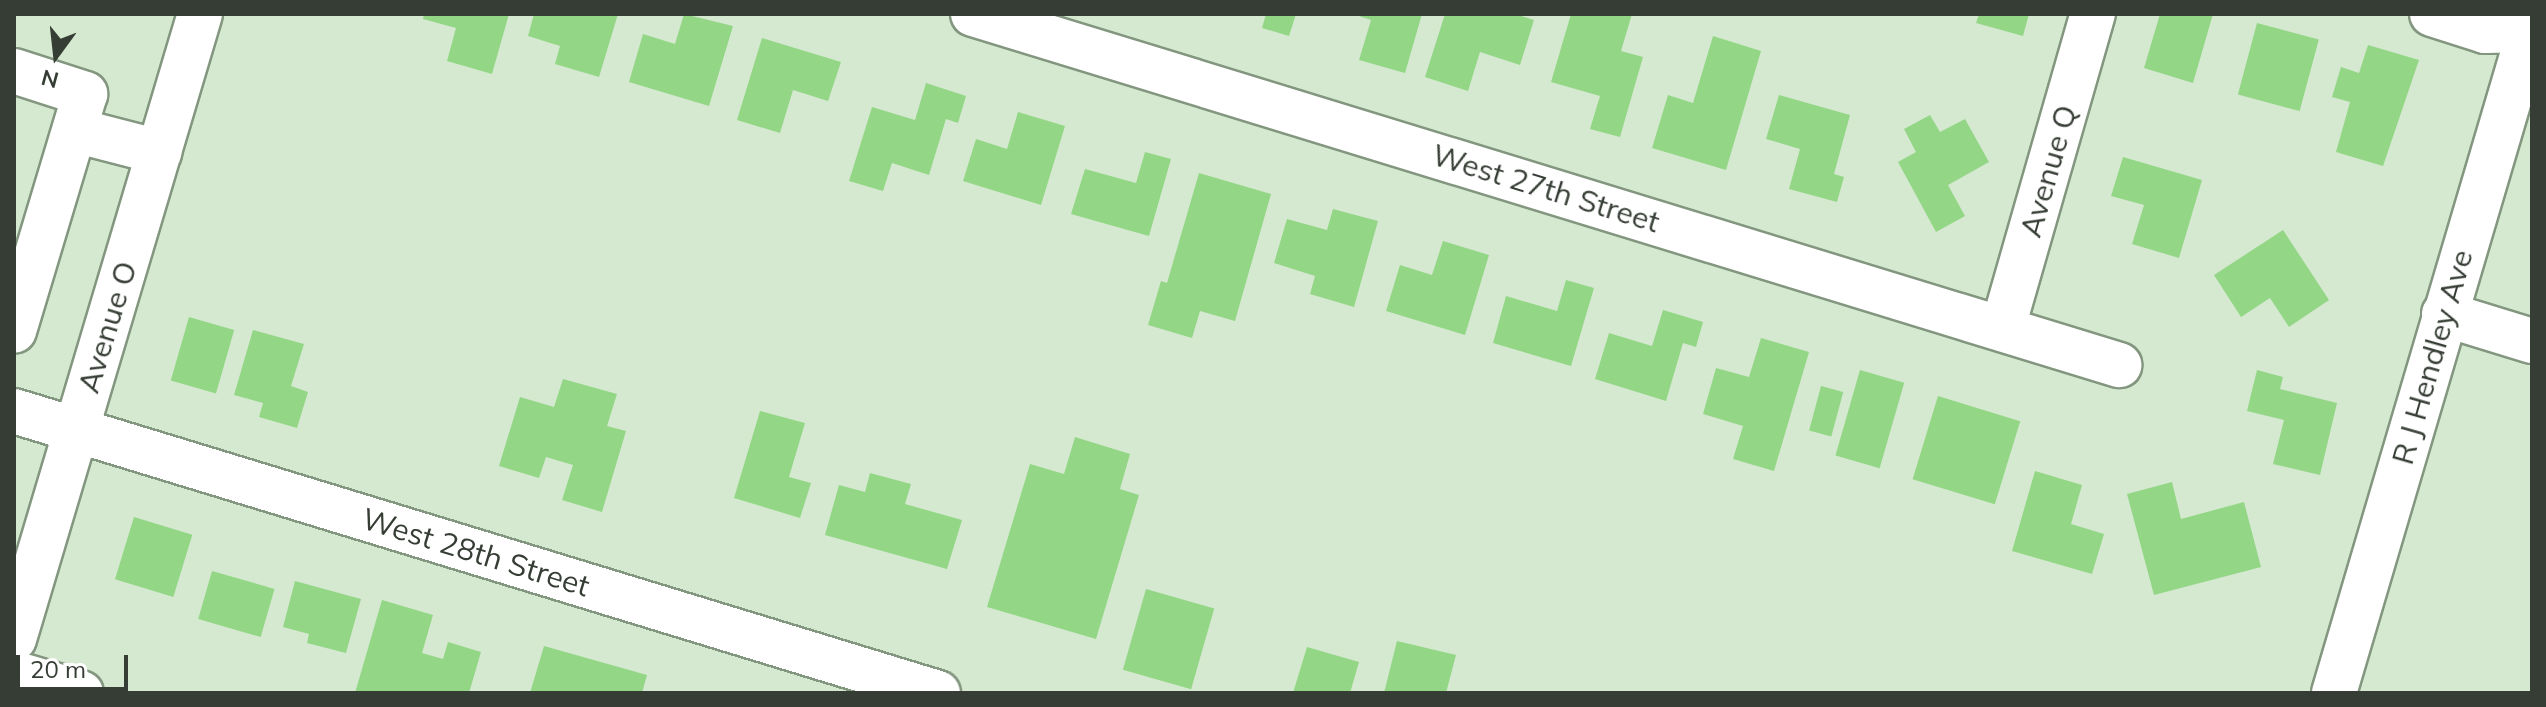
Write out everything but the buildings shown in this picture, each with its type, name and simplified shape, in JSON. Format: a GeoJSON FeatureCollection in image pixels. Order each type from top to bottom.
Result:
{"type":"FeatureCollection","features":[{"type":"Feature","properties":{"kind":"street","name":"Avenue O"},"geometry":{"type":"LineString","coordinates":[[14,639],[200,14]]}},
{"type":"Feature","properties":{"kind":"street","name":"West 27th Street"},"geometry":{"type":"LineString","coordinates":[[973,14],[2119,365]]}},
{"type":"Feature","properties":{"kind":"street","name":"Avenue Q"},"geometry":{"type":"LineString","coordinates":[[2003,327],[2093,14]]}},
{"type":"Feature","properties":{"kind":"street"},"geometry":{"type":"LineString","coordinates":[[2432,14],[2485,31],[2526,24]]}},
{"type":"Feature","properties":{"kind":"street","name":"R J Hendley Ave"},"geometry":{"type":"LineString","coordinates":[[2335,693],[2526,24]]}},
{"type":"Feature","properties":{"kind":"street"},"geometry":{"type":"LineString","coordinates":[[14,71],[85,94],[78,131],[14,331]]}},
{"type":"Feature","properties":{"kind":"street"},"geometry":{"type":"LineString","coordinates":[[78,131],[159,152]]}},
{"type":"Feature","properties":{"kind":"street"},"geometry":{"type":"LineString","coordinates":[[2444,314],[2532,341]]}},
{"type":"Feature","properties":{"kind":"street","name":"West 28th Street"},"geometry":{"type":"LineString","coordinates":[[14,411],[938,693]]}},
{"type":"Feature","properties":{"kind":"street"},"geometry":{"type":"LineString","coordinates":[[14,673],[81,693]]}}]}
